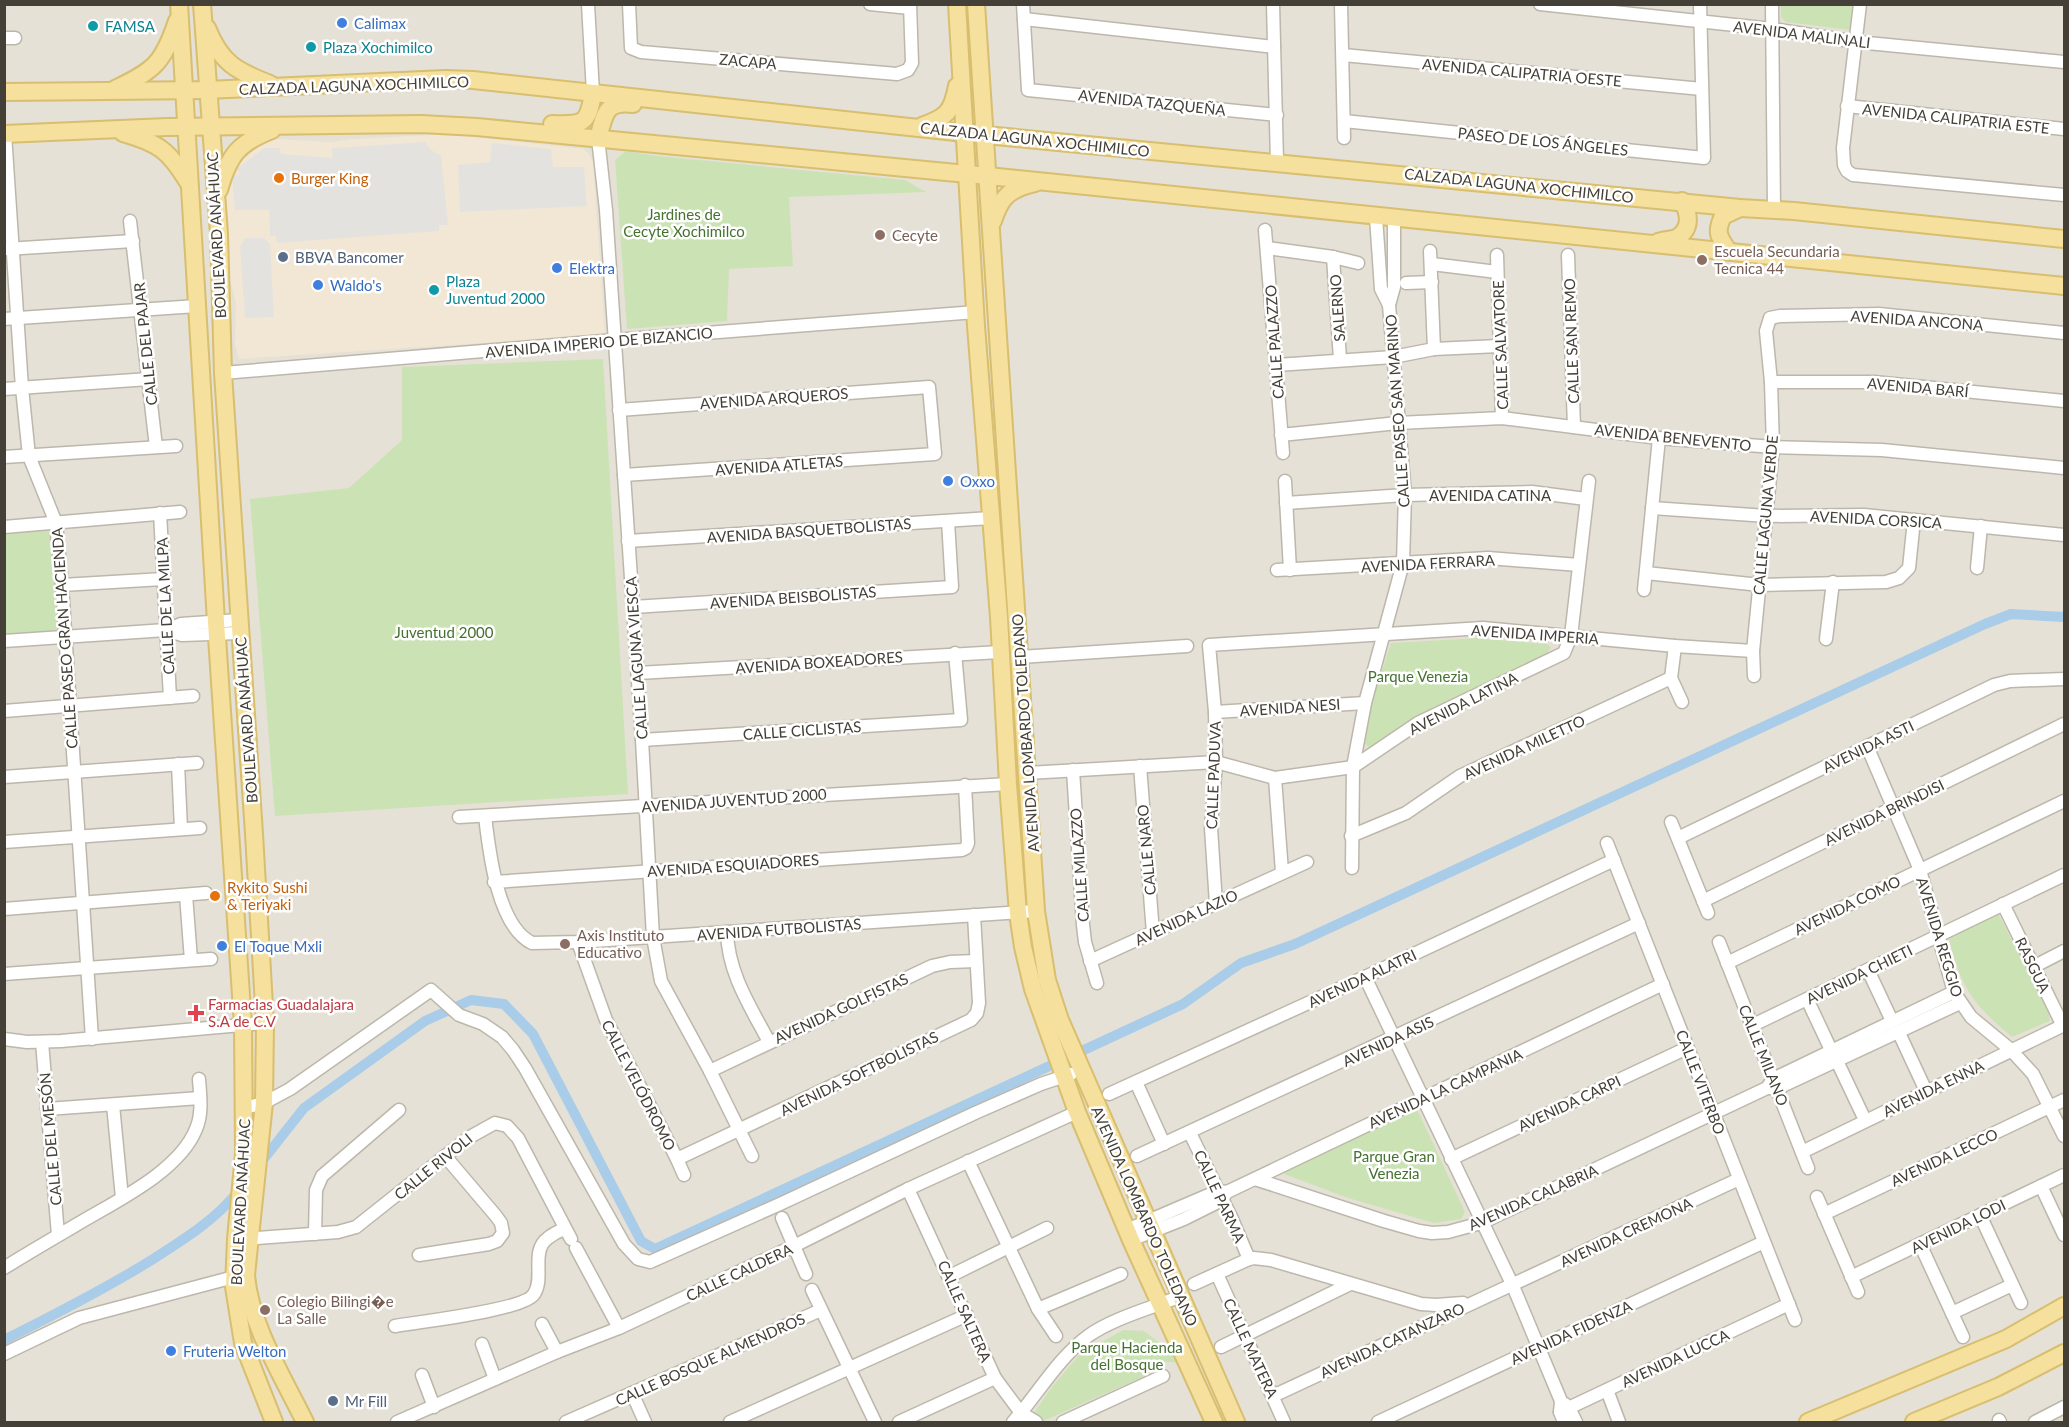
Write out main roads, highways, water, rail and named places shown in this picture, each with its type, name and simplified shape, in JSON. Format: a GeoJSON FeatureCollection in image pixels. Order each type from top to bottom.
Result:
{"type":"FeatureCollection","features":[{"type":"Feature","properties":{"kind":"main road","name":"AVENIDA LOMBARDO TOLEDANO"},"geometry":{"type":"LineString","coordinates":[[957,4],[976,312],[999,617],[1008,784],[1018,913],[1027,970],[1071,1071],[1151,1226],[1236,1422]]}},
{"type":"Feature","properties":{"kind":"main road","name":"AVENIDA LOMBARDO TOLEDANO"},"geometry":{"type":"LineString","coordinates":[[976,4],[1036,911],[1047,980],[1063,1049]]}},
{"type":"Feature","properties":{"kind":"main road"},"geometry":{"type":"LineString","coordinates":[[111,91],[142,75],[158,63],[172,36],[179,9]]}},
{"type":"Feature","properties":{"kind":"main road","name":"BOULEVARD ANÁHUAC"},"geometry":{"type":"LineString","coordinates":[[179,9],[216,628],[243,1025],[244,1154],[239,1200],[242,1239],[253,1309],[265,1340],[305,1422]]}},
{"type":"Feature","properties":{"kind":"main road"},"geometry":{"type":"LineString","coordinates":[[202,10],[214,46],[227,63],[248,75],[276,86]]}},
{"type":"Feature","properties":{"kind":"main road","name":"BOULEVARD ANÁHUAC"},"geometry":{"type":"LineString","coordinates":[[202,10],[216,199],[223,373],[265,1023],[264,1103],[256,1176],[234,1277],[236,1309],[243,1343],[274,1422]]}},
{"type":"Feature","properties":{"kind":"main road"},"geometry":{"type":"LineString","coordinates":[[918,128],[941,119],[949,112],[954,102],[961,71]]}},
{"type":"Feature","properties":{"kind":"main road","name":"CALZADA LAGUNA XOCHIMILCO"},"geometry":{"type":"LineString","coordinates":[[4,92],[207,90],[461,79],[965,133],[2064,239]]}},
{"type":"Feature","properties":{"kind":"main road"},"geometry":{"type":"LineString","coordinates":[[449,125],[470,122],[572,125],[587,117],[594,93]]}},
{"type":"Feature","properties":{"kind":"main road"},"geometry":{"type":"LineString","coordinates":[[598,138],[609,108],[620,103],[723,113],[750,110]]}},
{"type":"Feature","properties":{"kind":"main road"},"geometry":{"type":"LineString","coordinates":[[5,134],[185,127],[449,125],[1042,181],[2064,286]]}},
{"type":"Feature","properties":{"kind":"main road"},"geometry":{"type":"LineString","coordinates":[[216,199],[225,168],[235,151],[253,137],[279,127]]}},
{"type":"Feature","properties":{"kind":"main road"},"geometry":{"type":"LineString","coordinates":[[108,129],[145,139],[162,148],[177,164],[190,184]]}},
{"type":"Feature","properties":{"kind":"main road"},"geometry":{"type":"LineString","coordinates":[[991,228],[1002,199],[1012,191],[1042,181]]}},
{"type":"Feature","properties":{"kind":"main road"},"geometry":{"type":"LineString","coordinates":[[1651,243],[1678,237],[1688,225],[1689,213],[1682,201]]}},
{"type":"Feature","properties":{"kind":"main road"},"geometry":{"type":"LineString","coordinates":[[1729,252],[1719,238],[1718,226],[1723,216],[1740,208]]}},
{"type":"Feature","properties":{"kind":"main road"},"geometry":{"type":"LineString","coordinates":[[197,306],[212,366],[216,371],[223,373]]}},
{"type":"Feature","properties":{"kind":"main road"},"geometry":{"type":"LineString","coordinates":[[991,522],[1000,567],[1007,573],[1014,574]]}},
{"type":"Feature","properties":{"kind":"main road"},"geometry":{"type":"LineString","coordinates":[[999,617],[1010,624],[1020,657]]}},
{"type":"Feature","properties":{"kind":"main road","name":"AVENIDA LOMBARDO TOLEDANO"},"geometry":{"type":"LineString","coordinates":[[1071,1071],[1077,1112],[1129,1235],[1214,1422]]}},
{"type":"Feature","properties":{"kind":"main road"},"geometry":{"type":"LineString","coordinates":[[1808,1422],[2006,1339],[2064,1306]]}},
{"type":"Feature","properties":{"kind":"main road"},"geometry":{"type":"LineString","coordinates":[[1914,1422],[1998,1387],[2064,1353]]}},
{"type":"Feature","properties":{"kind":"waterway"},"geometry":{"type":"LineString","coordinates":[[259,1165],[304,1108],[425,1021],[471,1000],[504,1004],[533,1034],[641,1241],[655,1249],[1183,1004],[1241,963],[1295,944],[1985,624],[2011,614],[2064,617]]}},
{"type":"Feature","properties":{"kind":"waterway"},"geometry":{"type":"LineString","coordinates":[[4,1340],[60,1312],[162,1253],[210,1220],[240,1189]]}},
{"type":"Feature","properties":{"kind":"place","name":"Calimax"},"geometry":{"type":"Point","coordinates":[342,23]}},
{"type":"Feature","properties":{"kind":"place","name":"FAMSA"},"geometry":{"type":"Point","coordinates":[93,26]}},
{"type":"Feature","properties":{"kind":"place","name":"Plaza Xochimilco"},"geometry":{"type":"Point","coordinates":[311,47]}},
{"type":"Feature","properties":{"kind":"place","name":"Burger King"},"geometry":{"type":"Point","coordinates":[279,178]}},
{"type":"Feature","properties":{"kind":"place","name":"Cecyte"},"geometry":{"type":"Point","coordinates":[880,235]}},
{"type":"Feature","properties":{"kind":"place","name":"BBVA Bancomer"},"geometry":{"type":"Point","coordinates":[283,257]}},
{"type":"Feature","properties":{"kind":"place","name":"Escuela Secundaria Tecnica 44"},"geometry":{"type":"Point","coordinates":[1702,260]}},
{"type":"Feature","properties":{"kind":"place","name":"Elektra"},"geometry":{"type":"Point","coordinates":[557,268]}},
{"type":"Feature","properties":{"kind":"place","name":"Waldo's"},"geometry":{"type":"Point","coordinates":[318,285]}},
{"type":"Feature","properties":{"kind":"place","name":"Plaza Juventud 2000"},"geometry":{"type":"Point","coordinates":[434,290]}},
{"type":"Feature","properties":{"kind":"place","name":"Oxxo"},"geometry":{"type":"Point","coordinates":[948,481]}},
{"type":"Feature","properties":{"kind":"place","name":"Rykito Sushi & Teriyaki"},"geometry":{"type":"Point","coordinates":[215,896]}},
{"type":"Feature","properties":{"kind":"place","name":"Axis Instituto Educativo"},"geometry":{"type":"Point","coordinates":[565,944]}},
{"type":"Feature","properties":{"kind":"place","name":"El Toque Mxli"},"geometry":{"type":"Point","coordinates":[222,946]}},
{"type":"Feature","properties":{"kind":"place","name":"Farmacias Guadalajara S.A de C.V"},"geometry":{"type":"Point","coordinates":[196,1013]}},
{"type":"Feature","properties":{"kind":"place","name":"Colegio Bilingi�e La Salle"},"geometry":{"type":"Point","coordinates":[265,1310]}},
{"type":"Feature","properties":{"kind":"place","name":"Fruteria Welton"},"geometry":{"type":"Point","coordinates":[171,1351]}},
{"type":"Feature","properties":{"kind":"place","name":"Mr Fill"},"geometry":{"type":"Point","coordinates":[333,1401]}},
{"type":"Feature","properties":{"kind":"park label","name":"Jardines de Cecyte Xochimilco"},"geometry":{"type":"Point","coordinates":[684,222]}},
{"type":"Feature","properties":{"kind":"park label","name":"Juventud 2000"},"geometry":{"type":"Point","coordinates":[444,632]}},
{"type":"Feature","properties":{"kind":"park label","name":"Parque Venezia"},"geometry":{"type":"Point","coordinates":[1418,676]}},
{"type":"Feature","properties":{"kind":"park label","name":"Parque Gran Venezia"},"geometry":{"type":"Point","coordinates":[1394,1164]}},
{"type":"Feature","properties":{"kind":"park label","name":"Parque Hacienda del Bosque"},"geometry":{"type":"Point","coordinates":[1127,1356]}}]}
